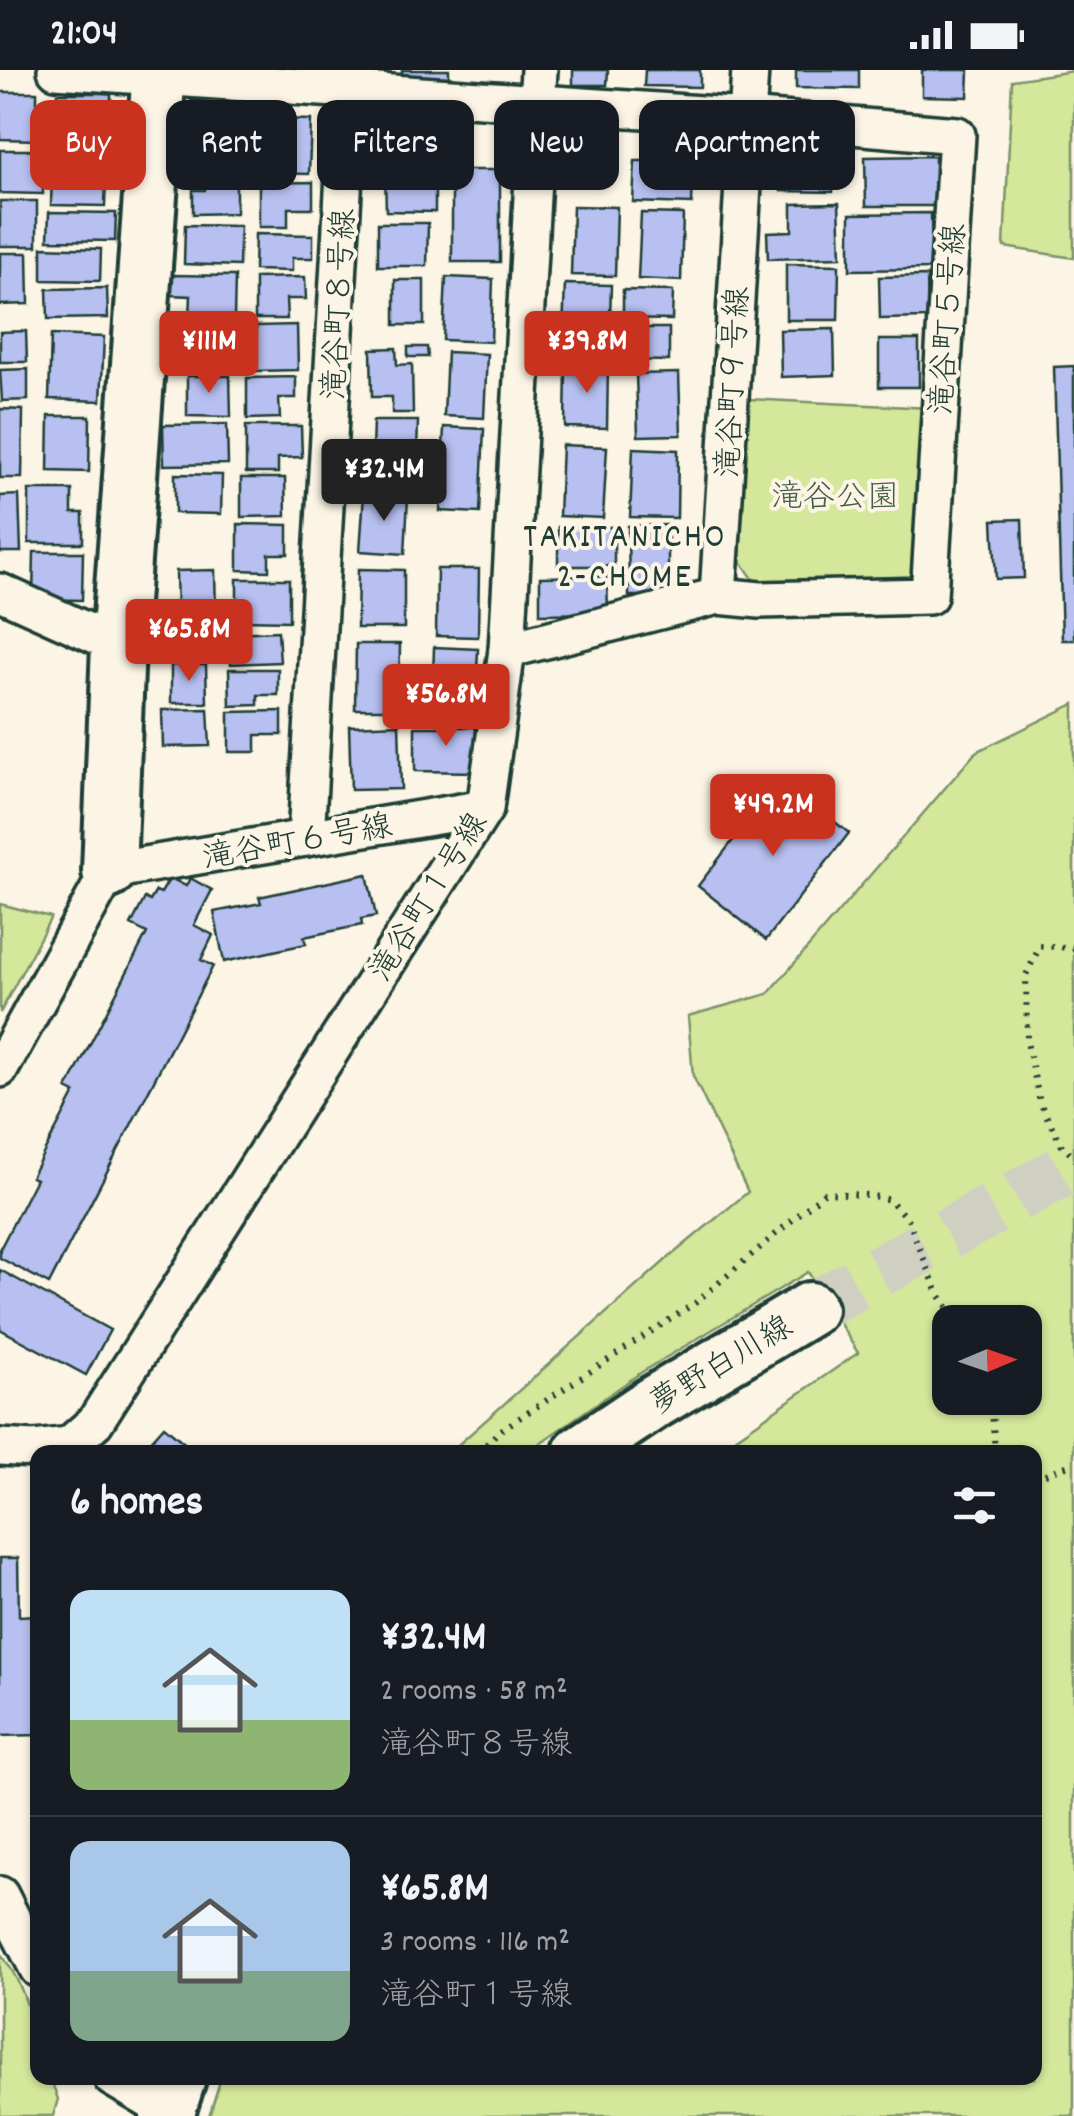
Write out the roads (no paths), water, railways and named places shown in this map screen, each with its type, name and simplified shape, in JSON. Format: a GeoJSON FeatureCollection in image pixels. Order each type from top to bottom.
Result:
{"type":"FeatureCollection","features":[{"type":"Feature","properties":{"kind":"street","name":"滝谷町５号線"},"geometry":{"type":"LineString","coordinates":[[56,70],[538,86],[639,101]]}},
{"type":"Feature","properties":{"kind":"street","name":"滝谷町９号線"},"geometry":{"type":"LineString","coordinates":[[747,100],[750,70]]}},
{"type":"Feature","properties":{"kind":"street"},"geometry":{"type":"LineString","coordinates":[[0,1068],[109,871],[118,644],[159,73]]}},
{"type":"Feature","properties":{"kind":"street","name":"滝谷町８号線"},"geometry":{"type":"LineString","coordinates":[[306,838],[350,80]]}},
{"type":"Feature","properties":{"kind":"street","name":"滝谷町１号線"},"geometry":{"type":"LineString","coordinates":[[68,1445],[95,1422],[485,808],[507,650],[538,86]]}},
{"type":"Feature","properties":{"kind":"street","name":"滝谷町５号線"},"geometry":{"type":"LineString","coordinates":[[718,596],[760,600],[929,596],[957,135],[855,126]]}},
{"type":"Feature","properties":{"kind":"street","name":"滝谷町９号線"},"geometry":{"type":"LineString","coordinates":[[718,596],[742,190]]}},
{"type":"Feature","properties":{"kind":"street"},"geometry":{"type":"LineString","coordinates":[[0,592],[118,644]]}},
{"type":"Feature","properties":{"kind":"street"},"geometry":{"type":"LineString","coordinates":[[507,650],[718,596]]}},
{"type":"Feature","properties":{"kind":"street","name":"滝谷町６号線"},"geometry":{"type":"LineString","coordinates":[[109,871],[485,808]]}},
{"type":"Feature","properties":{"kind":"street","name":"夢野白川線"},"geometry":{"type":"LineString","coordinates":[[590,1445],[810,1308]]}},
{"type":"Feature","properties":{"kind":"street","name":"滝谷町１号線"},"geometry":{"type":"LineString","coordinates":[[0,1447],[30,1449]]}},
{"type":"Feature","properties":{"kind":"street"},"geometry":{"type":"LineString","coordinates":[[0,1894],[30,1953]]}},
{"type":"Feature","properties":{"kind":"street"},"geometry":{"type":"LineString","coordinates":[[130,2085],[172,2102]]}},
{"type":"Feature","properties":{"kind":"tunnel"},"geometry":{"type":"LineString","coordinates":[[810,1309],[1074,1165]]}},
{"type":"Feature","properties":{"kind":"district","name":"TAKITANICHO 2-CHOME"},"geometry":{"type":"Point","coordinates":[625,554]}},
{"type":"Feature","properties":{"kind":"park label","name":"滝谷公園"},"geometry":{"type":"Point","coordinates":[835,495]}}]}
